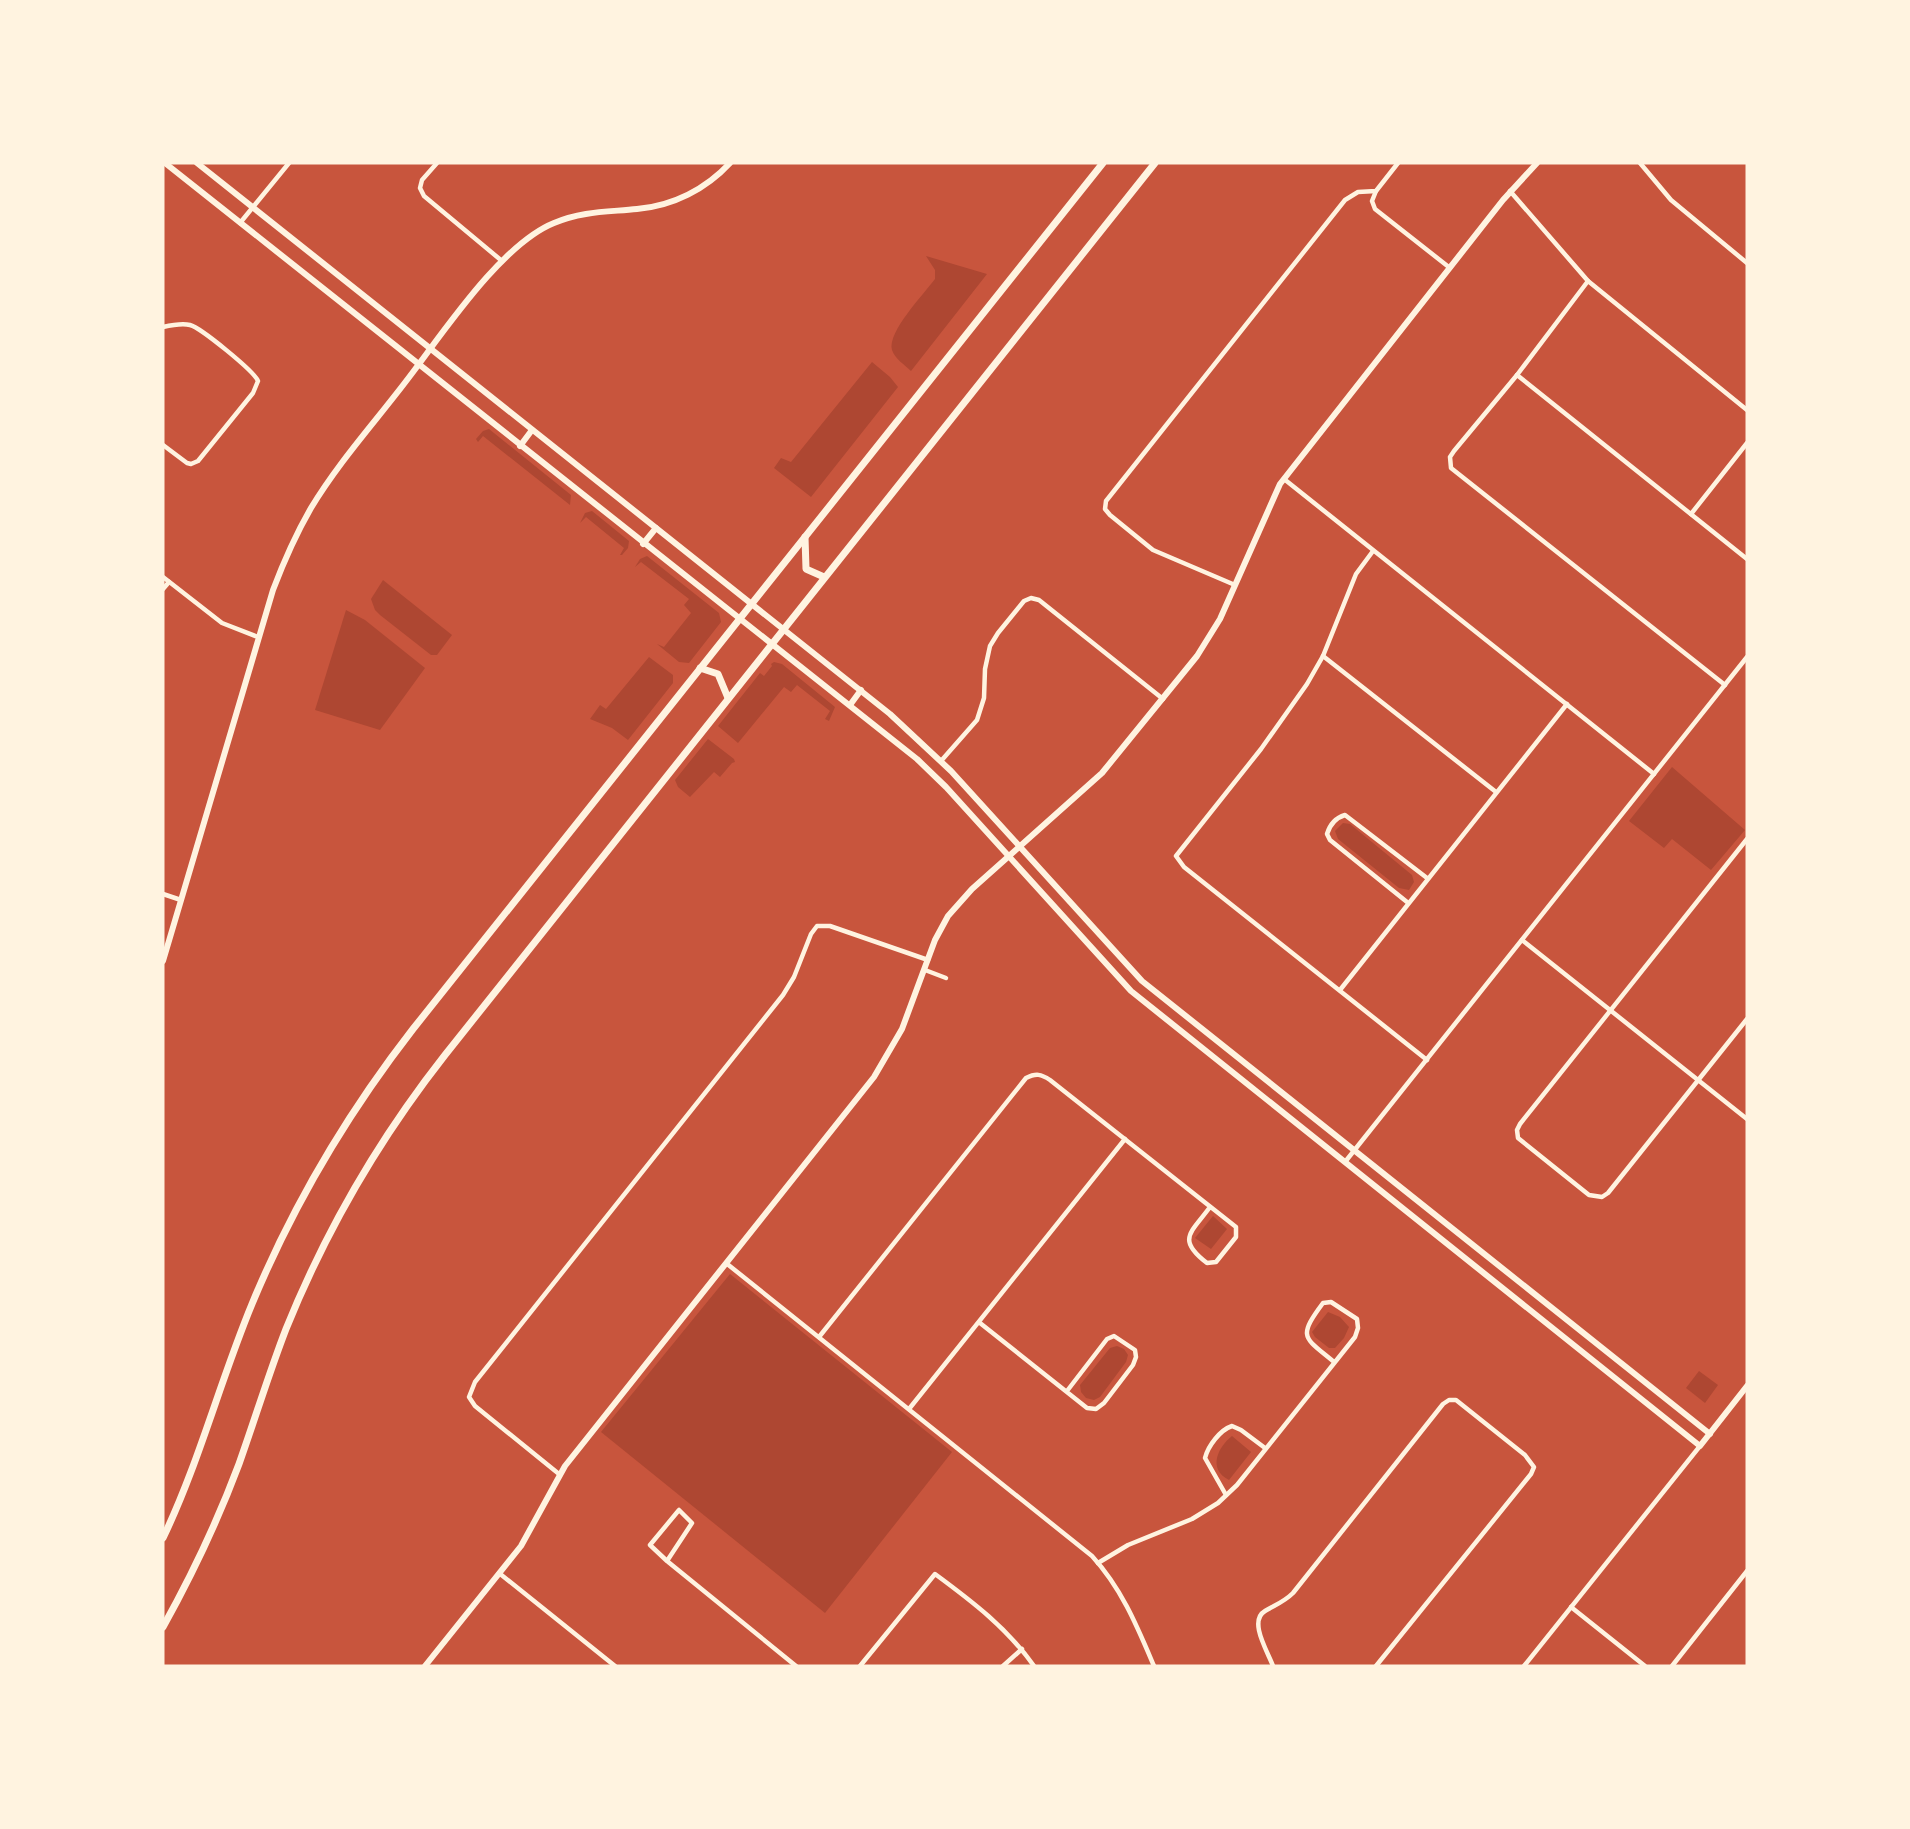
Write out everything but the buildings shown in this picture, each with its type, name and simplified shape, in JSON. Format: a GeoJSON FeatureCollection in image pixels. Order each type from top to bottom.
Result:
{"type":"FeatureCollection","features":[{"type":"Feature","properties":{"kind":"main road"},"geometry":{"type":"LineString","coordinates":[[163,1538],[198,1455],[258,1288],[298,1206],[337,1136],[369,1087],[1103,163]]}},
{"type":"Feature","properties":{"kind":"main road"},"geometry":{"type":"LineString","coordinates":[[163,1627],[195,1567],[223,1503],[286,1330],[306,1283],[366,1168],[400,1116],[440,1061],[782,629],[1155,163]]}},
{"type":"Feature","properties":{"kind":"main road"},"geometry":{"type":"LineString","coordinates":[[805,536],[806,569],[824,577]]}},
{"type":"Feature","properties":{"kind":"main road"},"geometry":{"type":"LineString","coordinates":[[700,668],[718,674],[728,698]]}},
{"type":"Feature","properties":{"kind":"street"},"geometry":{"type":"LineString","coordinates":[[165,163],[928,769],[1131,991],[1700,1446]]}},
{"type":"Feature","properties":{"kind":"street"},"geometry":{"type":"LineString","coordinates":[[197,163],[861,690],[941,761],[1142,981],[1710,1434]]}},
{"type":"Feature","properties":{"kind":"street"},"geometry":{"type":"LineString","coordinates":[[240,223],[289,163]]}},
{"type":"Feature","properties":{"kind":"street"},"geometry":{"type":"LineString","coordinates":[[437,163],[422,180],[420,188],[424,196],[502,261]]}},
{"type":"Feature","properties":{"kind":"street"},"geometry":{"type":"LineString","coordinates":[[163,961],[258,637],[280,572],[311,509],[348,453],[502,261],[530,237],[554,223],[589,212],[645,208],[674,201],[704,186],[730,163]]}},
{"type":"Feature","properties":{"kind":"street"},"geometry":{"type":"LineString","coordinates":[[1398,163],[1376,191],[1372,201],[1375,209],[1451,268]]}},
{"type":"Feature","properties":{"kind":"street"},"geometry":{"type":"LineString","coordinates":[[425,1666],[529,1534],[559,1474],[881,1066],[902,1029],[940,929],[954,908],[1102,773],[1163,699],[1210,636],[1235,586],[1274,494],[1284,478],[1510,191],[1536,163]]}},
{"type":"Feature","properties":{"kind":"street"},"geometry":{"type":"LineString","coordinates":[[1640,163],[1671,200],[1747,262]]}},
{"type":"Feature","properties":{"kind":"street"},"geometry":{"type":"LineString","coordinates":[[1235,586],[1153,550],[1110,515],[1105,509],[1106,502],[1345,200],[1358,192],[1376,191]]}},
{"type":"Feature","properties":{"kind":"street"},"geometry":{"type":"LineString","coordinates":[[1510,191],[1588,281],[1747,410]]}},
{"type":"Feature","properties":{"kind":"street"},"geometry":{"type":"LineString","coordinates":[[1588,281],[1517,375],[1450,457],[1451,468],[1725,685]]}},
{"type":"Feature","properties":{"kind":"street"},"geometry":{"type":"LineString","coordinates":[[163,327],[182,324],[198,329],[251,371],[258,381],[253,393],[198,461],[187,463],[163,445]]}},
{"type":"Feature","properties":{"kind":"street"},"geometry":{"type":"LineString","coordinates":[[1517,375],[1747,559]]}},
{"type":"Feature","properties":{"kind":"street"},"geometry":{"type":"LineString","coordinates":[[520,446],[532,430]]}},
{"type":"Feature","properties":{"kind":"street"},"geometry":{"type":"LineString","coordinates":[[1691,514],[1747,443]]}},
{"type":"Feature","properties":{"kind":"street"},"geometry":{"type":"LineString","coordinates":[[1284,478],[1654,774]]}},
{"type":"Feature","properties":{"kind":"street"},"geometry":{"type":"LineString","coordinates":[[643,544],[656,528]]}},
{"type":"Feature","properties":{"kind":"street"},"geometry":{"type":"LineString","coordinates":[[1373,551],[1356,574],[1323,656],[1287,713],[1176,856],[1184,867],[1427,1060]]}},
{"type":"Feature","properties":{"kind":"street"},"geometry":{"type":"LineString","coordinates":[[163,577],[222,623],[258,637]]}},
{"type":"Feature","properties":{"kind":"street"},"geometry":{"type":"LineString","coordinates":[[163,589],[169,582]]}},
{"type":"Feature","properties":{"kind":"street"},"geometry":{"type":"LineString","coordinates":[[941,761],[977,720],[984,698],[987,660],[994,639],[1024,601],[1031,598],[1039,600],[1163,699]]}},
{"type":"Feature","properties":{"kind":"street"},"geometry":{"type":"LineString","coordinates":[[1323,656],[1496,792]]}},
{"type":"Feature","properties":{"kind":"street"},"geometry":{"type":"LineString","coordinates":[[1345,1163],[1747,657]]}},
{"type":"Feature","properties":{"kind":"street"},"geometry":{"type":"LineString","coordinates":[[850,705],[861,690]]}},
{"type":"Feature","properties":{"kind":"street"},"geometry":{"type":"LineString","coordinates":[[1340,990],[1426,878],[1567,704]]}},
{"type":"Feature","properties":{"kind":"street"},"geometry":{"type":"LineString","coordinates":[[1407,902],[1330,840],[1326,834],[1329,827],[1337,817],[1345,815],[1426,878]]}},
{"type":"Feature","properties":{"kind":"street"},"geometry":{"type":"LineString","coordinates":[[1747,839],[1517,1130],[1518,1138],[1589,1195],[1602,1197],[1608,1194],[1747,1019]]}},
{"type":"Feature","properties":{"kind":"street"},"geometry":{"type":"LineString","coordinates":[[163,894],[181,900]]}},
{"type":"Feature","properties":{"kind":"street"},"geometry":{"type":"LineString","coordinates":[[559,1474],[475,1406],[469,1397],[475,1382],[783,995],[817,926],[830,926],[928,960]]}},
{"type":"Feature","properties":{"kind":"street"},"geometry":{"type":"LineString","coordinates":[[1522,940],[1747,1119]]}},
{"type":"Feature","properties":{"kind":"street"},"geometry":{"type":"LineString","coordinates":[[925,970],[946,978]]}},
{"type":"Feature","properties":{"kind":"street"},"geometry":{"type":"LineString","coordinates":[[819,1337],[1026,1078],[1034,1074],[1043,1075],[1236,1227],[1236,1237],[1216,1262],[1208,1263],[1189,1245],[1190,1235],[1210,1207]]}},
{"type":"Feature","properties":{"kind":"street"},"geometry":{"type":"LineString","coordinates":[[909,1409],[1125,1139]]}},
{"type":"Feature","properties":{"kind":"street"},"geometry":{"type":"LineString","coordinates":[[726,1263],[1073,1539],[1098,1563],[1127,1603],[1154,1666]]}},
{"type":"Feature","properties":{"kind":"street"},"geometry":{"type":"LineString","coordinates":[[1098,1563],[1128,1545],[1192,1519],[1226,1495],[1265,1448],[1334,1362],[1354,1337],[1358,1328],[1357,1319],[1331,1302],[1323,1303],[1308,1322],[1305,1331],[1308,1340],[1334,1362]]}},
{"type":"Feature","properties":{"kind":"street"},"geometry":{"type":"LineString","coordinates":[[980,1323],[1087,1408],[1096,1409],[1104,1403],[1133,1365],[1135,1350],[1114,1336],[1107,1339],[1067,1391]]}},
{"type":"Feature","properties":{"kind":"street"},"geometry":{"type":"LineString","coordinates":[[1569,1341],[1578,1329]]}},
{"type":"Feature","properties":{"kind":"street"},"geometry":{"type":"LineString","coordinates":[[1524,1666],[1747,1386]]}},
{"type":"Feature","properties":{"kind":"street"},"geometry":{"type":"LineString","coordinates":[[1273,1666],[1256,1622],[1259,1616],[1293,1593],[1443,1404],[1448,1400],[1456,1400],[1525,1455],[1534,1466],[1531,1474],[1376,1666]]}},
{"type":"Feature","properties":{"kind":"street"},"geometry":{"type":"LineString","coordinates":[[1226,1495],[1205,1458],[1207,1450],[1225,1429],[1232,1426],[1265,1448]]}},
{"type":"Feature","properties":{"kind":"street"},"geometry":{"type":"LineString","coordinates":[[667,1562],[692,1523],[679,1510],[650,1545],[667,1562],[796,1666]]}},
{"type":"Feature","properties":{"kind":"street"},"geometry":{"type":"LineString","coordinates":[[1672,1666],[1747,1571]]}},
{"type":"Feature","properties":{"kind":"street"},"geometry":{"type":"LineString","coordinates":[[499,1573],[615,1666]]}},
{"type":"Feature","properties":{"kind":"street"},"geometry":{"type":"LineString","coordinates":[[860,1666],[935,1574],[981,1608],[1022,1649],[1034,1666]]}},
{"type":"Feature","properties":{"kind":"street"},"geometry":{"type":"LineString","coordinates":[[1571,1607],[1645,1666]]}},
{"type":"Feature","properties":{"kind":"street"},"geometry":{"type":"LineString","coordinates":[[1003,1666],[1022,1649]]}},
{"type":"Feature","properties":{"kind":"shaded area"},"geometry":{"type":"Polygon","coordinates":[[[926,256],[987,274],[911,371],[895,356],[892,342],[915,303],[935,279],[935,270],[926,256]]]}},
{"type":"Feature","properties":{"kind":"shaded area"},"geometry":{"type":"Polygon","coordinates":[[[872,362],[898,387],[811,497],[774,468],[781,458],[791,462],[872,362]]]}},
{"type":"Feature","properties":{"kind":"shaded area"},"geometry":{"type":"Polygon","coordinates":[[[489,429],[571,495],[570,505],[483,436],[478,442],[476,439],[489,429]]]}},
{"type":"Feature","properties":{"kind":"shaded area"},"geometry":{"type":"Polygon","coordinates":[[[592,511],[629,541],[628,548],[622,555],[624,548],[586,517],[580,523],[585,513],[592,511]]]}},
{"type":"Feature","properties":{"kind":"shaded area"},"geometry":{"type":"Polygon","coordinates":[[[647,556],[719,613],[721,622],[689,663],[679,662],[657,644],[664,647],[691,613],[684,605],[689,599],[641,562],[635,567],[640,559],[647,556]]]}},
{"type":"Feature","properties":{"kind":"shaded area"},"geometry":{"type":"Polygon","coordinates":[[[383,580],[452,635],[437,655],[431,655],[375,610],[371,599],[383,580]]]}},
{"type":"Feature","properties":{"kind":"shaded area"},"geometry":{"type":"Polygon","coordinates":[[[346,610],[365,620],[425,668],[380,730],[315,710],[346,610]]]}},
{"type":"Feature","properties":{"kind":"shaded area"},"geometry":{"type":"Polygon","coordinates":[[[649,657],[673,675],[673,683],[628,740],[612,728],[590,719],[600,705],[606,709],[649,657]]]}},
{"type":"Feature","properties":{"kind":"shaded area"},"geometry":{"type":"Polygon","coordinates":[[[774,662],[782,664],[835,707],[829,721],[825,719],[830,711],[797,685],[791,692],[784,687],[738,743],[718,726],[760,673],[764,676],[774,662]]]}},
{"type":"Feature","properties":{"kind":"shaded area"},"geometry":{"type":"Polygon","coordinates":[[[708,739],[735,762],[720,777],[714,772],[690,797],[678,787],[675,780],[708,739]]]}},
{"type":"Feature","properties":{"kind":"shaded area"},"geometry":{"type":"Polygon","coordinates":[[[1672,767],[1745,830],[1711,870],[1672,839],[1664,848],[1629,821],[1672,767]]]}},
{"type":"Feature","properties":{"kind":"shaded area"},"geometry":{"type":"Polygon","coordinates":[[[1343,823],[1350,824],[1412,875],[1414,882],[1409,890],[1399,888],[1338,839],[1335,831],[1343,823]]]}},
{"type":"Feature","properties":{"kind":"shaded area"},"geometry":{"type":"Polygon","coordinates":[[[1213,1216],[1227,1229],[1211,1249],[1195,1238],[1213,1216]]]}},
{"type":"Feature","properties":{"kind":"shaded area"},"geometry":{"type":"Polygon","coordinates":[[[730,1274],[952,1452],[825,1613],[601,1432],[730,1274]]]}},
{"type":"Feature","properties":{"kind":"shaded area"},"geometry":{"type":"Polygon","coordinates":[[[1328,1312],[1340,1317],[1349,1327],[1335,1348],[1329,1348],[1312,1332],[1328,1312]]]}},
{"type":"Feature","properties":{"kind":"shaded area"},"geometry":{"type":"Polygon","coordinates":[[[1117,1346],[1124,1349],[1128,1355],[1126,1362],[1100,1397],[1094,1400],[1086,1398],[1080,1385],[1110,1348],[1117,1346]]]}},
{"type":"Feature","properties":{"kind":"shaded area"},"geometry":{"type":"Polygon","coordinates":[[[1699,1371],[1718,1385],[1705,1403],[1686,1388],[1699,1371]]]}},
{"type":"Feature","properties":{"kind":"shaded area"},"geometry":{"type":"Polygon","coordinates":[[[1232,1436],[1251,1452],[1229,1480],[1218,1470],[1217,1458],[1232,1436]]]}}]}
